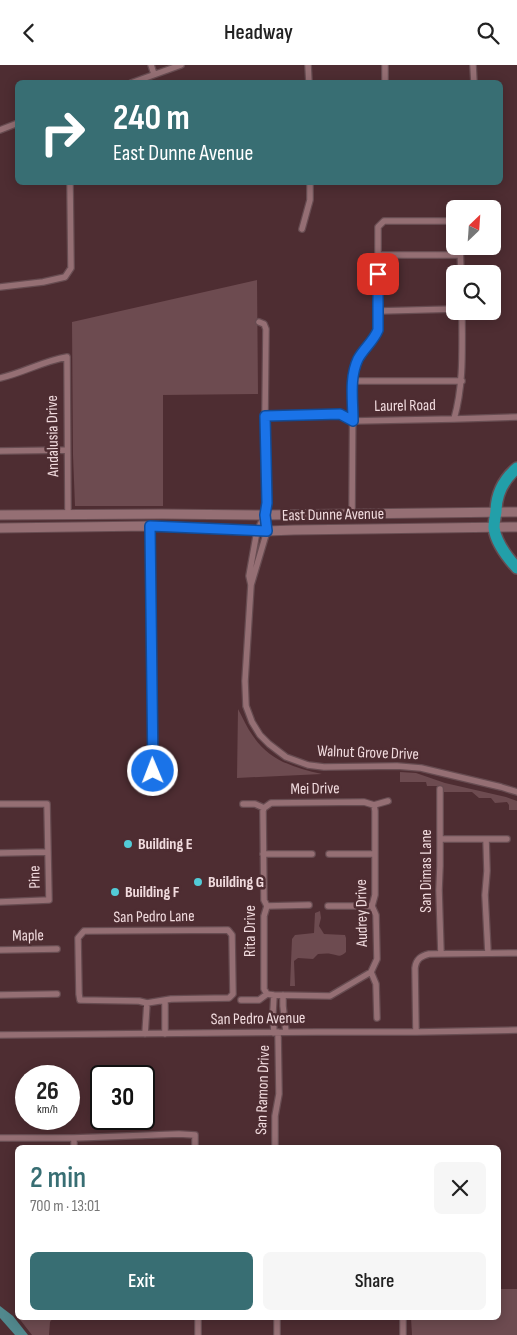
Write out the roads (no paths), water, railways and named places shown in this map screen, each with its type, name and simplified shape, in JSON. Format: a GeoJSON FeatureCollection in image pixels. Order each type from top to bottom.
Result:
{"type":"FeatureCollection","features":[{"type":"Feature","properties":{"kind":"highway"},"geometry":{"type":"LineString","coordinates":[[517,468],[502,486],[496,504],[494,526],[500,544],[517,568]]}},
{"type":"Feature","properties":{"kind":"main road","name":"East Dunne Avenue"},"geometry":{"type":"LineString","coordinates":[[0,515],[265,515],[517,512]]}},
{"type":"Feature","properties":{"kind":"main road"},"geometry":{"type":"LineString","coordinates":[[130,514],[136,519],[145,521],[150,526],[159,520],[190,519],[195,514]]}},
{"type":"Feature","properties":{"kind":"main road"},"geometry":{"type":"LineString","coordinates":[[37,527],[44,522],[62,520],[68,515]]}},
{"type":"Feature","properties":{"kind":"main road","name":"East Dunne Avenue"},"geometry":{"type":"LineString","coordinates":[[0,528],[150,526],[267,531],[517,527]]}},
{"type":"Feature","properties":{"kind":"street"},"geometry":{"type":"LineString","coordinates":[[151,65],[154,74]]}},
{"type":"Feature","properties":{"kind":"street"},"geometry":{"type":"LineString","coordinates":[[139,80],[181,65]]}},
{"type":"Feature","properties":{"kind":"street"},"geometry":{"type":"LineString","coordinates":[[308,65],[308,80]]}},
{"type":"Feature","properties":{"kind":"street"},"geometry":{"type":"LineString","coordinates":[[385,65],[385,80]]}},
{"type":"Feature","properties":{"kind":"street"},"geometry":{"type":"LineString","coordinates":[[473,65],[474,80]]}},
{"type":"Feature","properties":{"kind":"street"},"geometry":{"type":"LineString","coordinates":[[0,122],[1,129],[15,124]]}},
{"type":"Feature","properties":{"kind":"street"},"geometry":{"type":"LineString","coordinates":[[0,287],[43,282],[65,277],[72,268],[70,185]]}},
{"type":"Feature","properties":{"kind":"street"},"geometry":{"type":"LineString","coordinates":[[302,229],[310,200],[310,185]]}},
{"type":"Feature","properties":{"kind":"street"},"geometry":{"type":"LineString","coordinates":[[352,514],[353,381],[359,357],[375,339],[378,330],[378,227],[384,221],[446,221]]}},
{"type":"Feature","properties":{"kind":"street"},"geometry":{"type":"LineString","coordinates":[[378,255],[446,255]]}},
{"type":"Feature","properties":{"kind":"street"},"geometry":{"type":"LineString","coordinates":[[460,255],[461,265]]}},
{"type":"Feature","properties":{"kind":"street"},"geometry":{"type":"LineString","coordinates":[[379,311],[446,309]]}},
{"type":"Feature","properties":{"kind":"street"},"geometry":{"type":"LineString","coordinates":[[454,419],[459,403],[462,381],[462,320]]}},
{"type":"Feature","properties":{"kind":"street","name":"Walnut Grove Drive"},"geometry":{"type":"LineString","coordinates":[[259,322],[264,324],[266,329],[267,503],[265,515],[267,531],[251,585],[245,681],[246,706],[252,722],[260,735],[278,752],[295,762],[324,767],[397,766],[430,769],[517,792]]}},
{"type":"Feature","properties":{"kind":"street","name":"Andalusia Drive"},"geometry":{"type":"LineString","coordinates":[[0,378],[16,375],[54,359],[66,357],[68,515]]}},
{"type":"Feature","properties":{"kind":"street"},"geometry":{"type":"LineString","coordinates":[[353,381],[462,381]]}},
{"type":"Feature","properties":{"kind":"street","name":"Laurel Road"},"geometry":{"type":"LineString","coordinates":[[265,416],[340,414],[353,421],[517,417]]}},
{"type":"Feature","properties":{"kind":"street"},"geometry":{"type":"LineString","coordinates":[[0,451],[67,450]]}},
{"type":"Feature","properties":{"kind":"street","name":"Walnut Grove Drive"},"geometry":{"type":"LineString","coordinates":[[251,585],[249,576],[256,531],[265,515]]}},
{"type":"Feature","properties":{"kind":"street"},"geometry":{"type":"LineString","coordinates":[[150,526],[153,771]]}},
{"type":"Feature","properties":{"kind":"street","name":"San Dimas Lane"},"geometry":{"type":"LineString","coordinates":[[440,789],[439,890],[441,954]]}},
{"type":"Feature","properties":{"kind":"street","name":"Mei Drive"},"geometry":{"type":"LineString","coordinates":[[243,804],[255,804],[264,808],[271,803],[364,802],[374,805],[388,801]]}},
{"type":"Feature","properties":{"kind":"street","name":"Pine"},"geometry":{"type":"LineString","coordinates":[[0,804],[47,804],[49,900],[0,902]]}},
{"type":"Feature","properties":{"kind":"street","name":"Audrey Drive"},"geometry":{"type":"LineString","coordinates":[[374,805],[375,895],[372,906],[376,915],[377,959],[371,972],[376,984],[377,1018]]}},
{"type":"Feature","properties":{"kind":"street","name":"Rita Drive"},"geometry":{"type":"LineString","coordinates":[[264,808],[264,900],[267,906],[264,916],[264,989],[267,994]]}},
{"type":"Feature","properties":{"kind":"street"},"geometry":{"type":"LineString","coordinates":[[440,839],[507,839]]}},
{"type":"Feature","properties":{"kind":"street"},"geometry":{"type":"LineString","coordinates":[[486,839],[487,871],[485,895],[488,953]]}},
{"type":"Feature","properties":{"kind":"street"},"geometry":{"type":"LineString","coordinates":[[0,853],[48,852]]}},
{"type":"Feature","properties":{"kind":"street"},"geometry":{"type":"LineString","coordinates":[[329,854],[375,853]]}},
{"type":"Feature","properties":{"kind":"street"},"geometry":{"type":"LineString","coordinates":[[263,854],[312,854]]}},
{"type":"Feature","properties":{"kind":"street"},"geometry":{"type":"LineString","coordinates":[[267,906],[309,905]]}},
{"type":"Feature","properties":{"kind":"street"},"geometry":{"type":"LineString","coordinates":[[328,905],[372,906]]}},
{"type":"Feature","properties":{"kind":"street","name":"San Pedro Lane"},"geometry":{"type":"LineString","coordinates":[[228,930],[232,935],[233,994],[229,998],[165,1000],[147,1003],[139,1001],[80,1000],[78,938],[84,931],[228,930]]}},
{"type":"Feature","properties":{"kind":"street","name":"Maple"},"geometry":{"type":"LineString","coordinates":[[0,950],[57,949]]}},
{"type":"Feature","properties":{"kind":"street"},"geometry":{"type":"LineString","coordinates":[[416,1032],[415,968],[416,963],[422,956],[429,954],[517,953]]}},
{"type":"Feature","properties":{"kind":"street"},"geometry":{"type":"LineString","coordinates":[[241,1000],[259,1000],[267,994],[330,996],[371,972]]}},
{"type":"Feature","properties":{"kind":"street"},"geometry":{"type":"LineString","coordinates":[[0,995],[57,994]]}},
{"type":"Feature","properties":{"kind":"street","name":"San Ramon Drive"},"geometry":{"type":"LineString","coordinates":[[274,995],[273,1012],[279,1094],[275,1116],[275,1145]]}},
{"type":"Feature","properties":{"kind":"street","name":"San Ramon Drive"},"geometry":{"type":"LineString","coordinates":[[283,995],[286,1032]]}},
{"type":"Feature","properties":{"kind":"street"},"geometry":{"type":"LineString","coordinates":[[165,1000],[166,1034]]}},
{"type":"Feature","properties":{"kind":"street"},"geometry":{"type":"LineString","coordinates":[[146,1034],[147,1003]]}},
{"type":"Feature","properties":{"kind":"street"},"geometry":{"type":"LineString","coordinates":[[273,1012],[279,1009],[284,1013]]}},
{"type":"Feature","properties":{"kind":"street","name":"San Pedro Avenue"},"geometry":{"type":"LineString","coordinates":[[0,1035],[517,1030]]}},
{"type":"Feature","properties":{"kind":"street"},"geometry":{"type":"LineString","coordinates":[[0,1138],[74,1138],[179,1134],[195,1135],[195,1145]]}},
{"type":"Feature","properties":{"kind":"street"},"geometry":{"type":"LineString","coordinates":[[74,1138],[74,1145]]}},
{"type":"Feature","properties":{"kind":"street"},"geometry":{"type":"LineString","coordinates":[[198,1320],[198,1335]]}},
{"type":"Feature","properties":{"kind":"street"},"geometry":{"type":"LineString","coordinates":[[277,1320],[277,1335]]}},
{"type":"Feature","properties":{"kind":"street"},"geometry":{"type":"LineString","coordinates":[[403,1320],[403,1335]]}},
{"type":"Feature","properties":{"kind":"water"},"geometry":{"type":"Polygon","coordinates":[[[0,1306],[13,1316],[28,1335],[15,1335],[0,1318],[0,1306]]]}},
{"type":"Feature","properties":{"kind":"place","name":"Building E"},"geometry":{"type":"Point","coordinates":[128,844]}},
{"type":"Feature","properties":{"kind":"place","name":"Building G"},"geometry":{"type":"Point","coordinates":[198,882]}},
{"type":"Feature","properties":{"kind":"place","name":"Building F"},"geometry":{"type":"Point","coordinates":[115,892]}}]}
